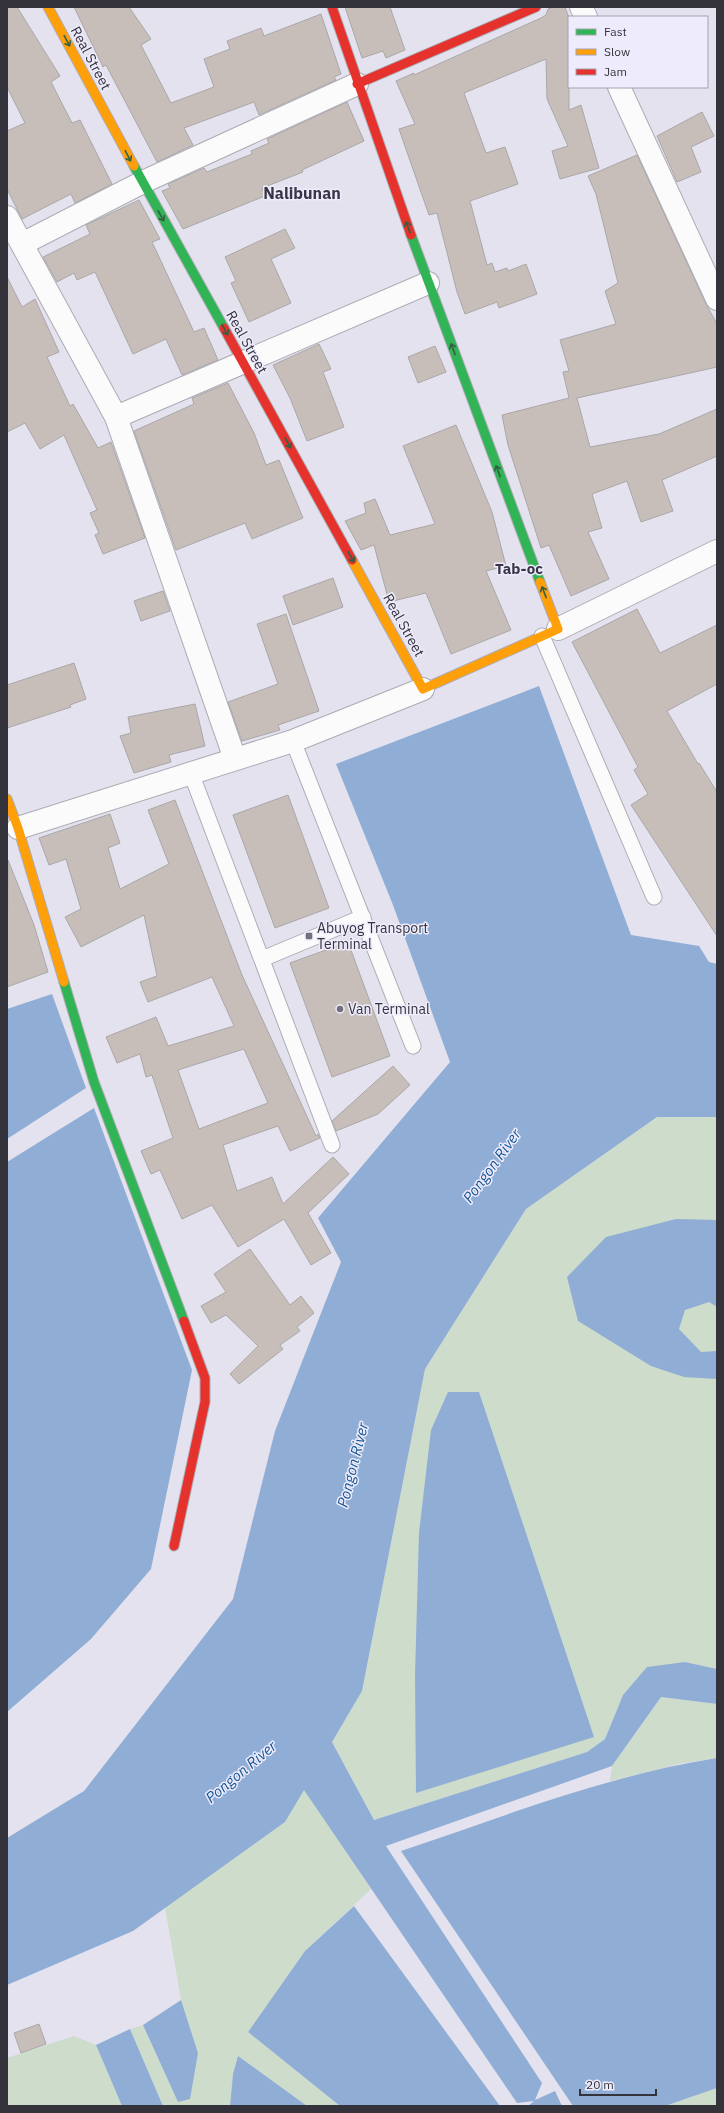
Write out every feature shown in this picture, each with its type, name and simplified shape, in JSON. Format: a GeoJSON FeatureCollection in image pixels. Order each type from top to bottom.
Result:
{"type":"FeatureCollection","features":[{"type":"Feature","properties":{"kind":"street","name":"Real Street"},"geometry":{"type":"LineString","coordinates":[[48,7],[142,182],[244,363],[423,689]]}},
{"type":"Feature","properties":{"kind":"street"},"geometry":{"type":"LineString","coordinates":[[332,7],[357,84],[550,632]]}},
{"type":"Feature","properties":{"kind":"street"},"geometry":{"type":"LineString","coordinates":[[22,244],[142,182],[357,84],[536,7]]}},
{"type":"Feature","properties":{"kind":"street"},"geometry":{"type":"LineString","coordinates":[[581,7],[586,16]]}},
{"type":"Feature","properties":{"kind":"street"},"geometry":{"type":"LineString","coordinates":[[619,88],[717,299]]}},
{"type":"Feature","properties":{"kind":"street"},"geometry":{"type":"LineString","coordinates":[[7,216],[116,417],[235,760]]}},
{"type":"Feature","properties":{"kind":"street"},"geometry":{"type":"LineString","coordinates":[[116,417],[428,283]]}},
{"type":"Feature","properties":{"kind":"street"},"geometry":{"type":"LineString","coordinates":[[18,828],[293,741],[423,689],[550,632],[717,551]]}},
{"type":"Feature","properties":{"kind":"street"},"geometry":{"type":"LineString","coordinates":[[7,799],[18,828],[94,1082],[205,1378],[205,1402],[174,1546]]}},
{"type":"Feature","properties":{"kind":"lane"},"geometry":{"type":"LineString","coordinates":[[550,632],[654,897]]}},
{"type":"Feature","properties":{"kind":"lane"},"geometry":{"type":"LineString","coordinates":[[293,741],[413,1046]]}},
{"type":"Feature","properties":{"kind":"lane"},"geometry":{"type":"LineString","coordinates":[[191,773],[332,1145]]}},
{"type":"Feature","properties":{"kind":"lane"},"geometry":{"type":"LineString","coordinates":[[262,959],[363,917]]}},
{"type":"Feature","properties":{"kind":"green space"},"geometry":{"type":"Polygon","coordinates":[[[657,1117],[717,1117],[717,1669],[685,1662],[623,1695],[605,1739],[587,1752],[374,1820],[332,1742],[362,1691],[425,1369],[526,1209],[657,1117]]]}},
{"type":"Feature","properties":{"kind":"green space"},"geometry":{"type":"Polygon","coordinates":[[[661,1697],[717,1704],[717,1758],[679,1764],[610,1781],[612,1766],[661,1697]]]}},
{"type":"Feature","properties":{"kind":"green space"},"geometry":{"type":"Polygon","coordinates":[[[304,1789],[371,1889],[305,1951],[248,2032],[340,2106],[307,2106],[238,2056],[233,2074],[230,2106],[163,2106],[130,2029],[143,2025],[178,2102],[198,2053],[181,2000],[165,1907],[285,1822],[304,1789]]]}},
{"type":"Feature","properties":{"kind":"green space"},"geometry":{"type":"Polygon","coordinates":[[[74,2036],[96,2045],[122,2106],[7,2106],[7,2058],[74,2036]]]}},
{"type":"Feature","properties":{"kind":"green space"},"geometry":{"type":"Polygon","coordinates":[[[717,2088],[717,2106],[665,2106],[717,2088]]]}},
{"type":"Feature","properties":{"kind":"water","name":"Pongon River"},"geometry":{"type":"Polygon","coordinates":[[[539,686],[631,935],[699,946],[709,962],[717,964],[717,1117],[657,1117],[526,1209],[425,1369],[362,1691],[332,1742],[374,1820],[587,1752],[605,1739],[623,1695],[647,1667],[685,1662],[717,1669],[717,1704],[661,1697],[612,1766],[386,1846],[542,2083],[535,2100],[555,2091],[562,2106],[528,2106],[534,2101],[517,2103],[304,1790],[285,1822],[133,1931],[7,1985],[7,1838],[84,1791],[233,1599],[275,1431],[341,1262],[318,1218],[450,1062],[393,905],[336,764],[539,686]]]}},
{"type":"Feature","properties":{"kind":"water"},"geometry":{"type":"Polygon","coordinates":[[[52,994],[86,1088],[7,1139],[7,1009],[52,994]]]}},
{"type":"Feature","properties":{"kind":"water"},"geometry":{"type":"Polygon","coordinates":[[[94,1108],[192,1370],[151,1569],[91,1639],[7,1712],[7,1162],[94,1108]]]}},
{"type":"Feature","properties":{"kind":"water"},"geometry":{"type":"Polygon","coordinates":[[[676,1219],[717,1220],[717,1307],[709,1302],[685,1310],[679,1329],[701,1352],[717,1351],[717,1379],[684,1377],[651,1366],[578,1321],[567,1277],[606,1237],[676,1219]]]}},
{"type":"Feature","properties":{"kind":"water"},"geometry":{"type":"Polygon","coordinates":[[[448,1392],[479,1392],[594,1737],[416,1793],[415,1675],[419,1533],[431,1430],[448,1392]]]}},
{"type":"Feature","properties":{"kind":"water"},"geometry":{"type":"Polygon","coordinates":[[[717,1758],[717,2088],[665,2106],[573,2106],[401,1851],[557,1798],[597,1786],[676,1765],[717,1758]]]}},
{"type":"Feature","properties":{"kind":"water"},"geometry":{"type":"Polygon","coordinates":[[[354,1906],[500,2106],[340,2106],[248,2032],[305,1951],[354,1906]]]}},
{"type":"Feature","properties":{"kind":"water"},"geometry":{"type":"Polygon","coordinates":[[[181,2000],[198,2053],[190,2099],[178,2102],[143,2025],[181,2000]]]}},
{"type":"Feature","properties":{"kind":"water"},"geometry":{"type":"Polygon","coordinates":[[[130,2029],[163,2106],[122,2106],[96,2045],[130,2029]]]}},
{"type":"Feature","properties":{"kind":"water"},"geometry":{"type":"Polygon","coordinates":[[[238,2056],[307,2106],[230,2106],[233,2074],[238,2056]]]}},
{"type":"Feature","properties":{"kind":"building"},"geometry":{"type":"Polygon","coordinates":[[[7,7],[17,7],[60,76],[51,82],[72,123],[80,120],[112,184],[75,203],[71,194],[22,219],[7,189],[7,131],[25,123],[7,87],[7,7]]]}},
{"type":"Feature","properties":{"kind":"building"},"geometry":{"type":"Polygon","coordinates":[[[74,7],[129,7],[151,39],[141,45],[171,103],[214,87],[204,59],[230,49],[227,41],[261,28],[264,36],[321,14],[341,74],[334,77],[336,80],[259,115],[254,102],[184,128],[193,145],[157,162],[106,65],[103,67],[74,7]]]}},
{"type":"Feature","properties":{"kind":"building"},"geometry":{"type":"Polygon","coordinates":[[[345,7],[390,7],[405,50],[386,58],[383,51],[362,58],[345,7]]]}},
{"type":"Feature","properties":{"kind":"building"},"geometry":{"type":"Polygon","coordinates":[[[554,7],[565,7],[568,16],[569,110],[581,105],[599,168],[560,179],[552,151],[568,146],[547,99],[546,59],[464,93],[486,153],[505,147],[518,184],[470,201],[487,265],[492,263],[495,272],[507,268],[508,271],[526,264],[537,294],[499,308],[497,302],[465,314],[457,292],[437,213],[429,215],[399,129],[415,124],[396,81],[414,73],[414,75],[541,18],[546,15],[548,9],[554,7]]]}},
{"type":"Feature","properties":{"kind":"building"},"geometry":{"type":"Polygon","coordinates":[[[347,102],[364,141],[302,170],[303,172],[262,188],[265,196],[183,229],[162,191],[170,188],[168,184],[204,168],[207,172],[252,154],[251,151],[269,143],[267,139],[347,102]]]}},
{"type":"Feature","properties":{"kind":"building"},"geometry":{"type":"Polygon","coordinates":[[[702,112],[714,136],[691,147],[701,172],[677,182],[657,136],[702,112]]]}},
{"type":"Feature","properties":{"kind":"building"},"geometry":{"type":"Polygon","coordinates":[[[637,155],[706,304],[717,324],[717,367],[577,398],[590,447],[659,434],[717,409],[717,456],[662,480],[673,511],[641,522],[627,481],[592,494],[602,528],[588,532],[609,579],[571,596],[549,545],[541,548],[508,445],[502,415],[569,398],[563,372],[569,371],[560,340],[616,324],[605,291],[618,283],[596,194],[588,176],[637,155]]]}},
{"type":"Feature","properties":{"kind":"building"},"geometry":{"type":"Polygon","coordinates":[[[139,200],[160,239],[152,242],[194,332],[204,328],[218,360],[182,375],[166,339],[133,354],[95,272],[77,280],[74,273],[57,282],[43,257],[90,234],[86,225],[139,200]]]}},
{"type":"Feature","properties":{"kind":"building"},"geometry":{"type":"Polygon","coordinates":[[[285,229],[295,248],[271,259],[291,303],[249,322],[231,283],[236,281],[225,257],[285,229]]]}},
{"type":"Feature","properties":{"kind":"building"},"geometry":{"type":"Polygon","coordinates":[[[7,277],[22,307],[35,299],[59,352],[47,357],[70,406],[73,404],[98,448],[111,442],[145,538],[103,554],[95,535],[99,533],[90,513],[97,510],[64,435],[40,449],[25,423],[7,432],[7,277]]]}},
{"type":"Feature","properties":{"kind":"building"},"geometry":{"type":"Polygon","coordinates":[[[319,344],[331,369],[323,372],[344,427],[307,441],[290,398],[273,365],[319,344]]]}},
{"type":"Feature","properties":{"kind":"building"},"geometry":{"type":"Polygon","coordinates":[[[435,346],[446,372],[418,383],[408,357],[435,346]]]}},
{"type":"Feature","properties":{"kind":"building"},"geometry":{"type":"Polygon","coordinates":[[[228,383],[254,433],[266,465],[279,460],[303,518],[252,539],[245,523],[176,550],[134,431],[194,404],[192,398],[228,383]]]}},
{"type":"Feature","properties":{"kind":"building"},"geometry":{"type":"Polygon","coordinates":[[[456,425],[492,512],[506,566],[486,571],[511,630],[451,654],[426,593],[389,602],[374,545],[361,550],[345,521],[366,513],[364,503],[375,499],[390,535],[435,524],[403,446],[456,425]]]}},
{"type":"Feature","properties":{"kind":"building"},"geometry":{"type":"Polygon","coordinates":[[[333,578],[343,607],[293,625],[283,596],[333,578]]]}},
{"type":"Feature","properties":{"kind":"building"},"geometry":{"type":"Polygon","coordinates":[[[163,591],[170,611],[141,621],[134,601],[163,591]]]}},
{"type":"Feature","properties":{"kind":"building"},"geometry":{"type":"Polygon","coordinates":[[[637,609],[660,653],[717,625],[717,684],[667,711],[698,764],[699,763],[717,792],[717,936],[631,805],[648,794],[634,770],[638,767],[572,642],[637,609]]]}},
{"type":"Feature","properties":{"kind":"building"},"geometry":{"type":"Polygon","coordinates":[[[286,614],[319,711],[278,725],[280,730],[242,741],[228,702],[278,684],[257,624],[286,614]]]}},
{"type":"Feature","properties":{"kind":"building"},"geometry":{"type":"Polygon","coordinates":[[[74,663],[86,699],[70,705],[71,707],[7,728],[7,685],[74,663]]]}},
{"type":"Feature","properties":{"kind":"building"},"geometry":{"type":"Polygon","coordinates":[[[195,704],[205,746],[169,755],[171,762],[134,773],[120,736],[131,733],[128,717],[195,704]]]}},
{"type":"Feature","properties":{"kind":"building"},"geometry":{"type":"Polygon","coordinates":[[[288,795],[329,908],[275,928],[233,815],[288,795]]]}},
{"type":"Feature","properties":{"kind":"building"},"geometry":{"type":"Polygon","coordinates":[[[175,800],[242,975],[316,1136],[318,1134],[320,1138],[290,1151],[278,1126],[223,1145],[237,1191],[272,1177],[283,1204],[333,1157],[349,1174],[308,1213],[331,1253],[311,1265],[284,1219],[238,1247],[212,1205],[182,1219],[160,1170],[151,1174],[141,1151],[173,1138],[152,1075],[146,1077],[140,1054],[117,1063],[106,1037],[156,1017],[168,1046],[234,1026],[212,977],[148,1002],[140,982],[157,976],[144,915],[81,947],[65,917],[81,909],[66,859],[49,865],[39,838],[110,814],[120,843],[108,848],[120,889],[169,864],[148,810],[175,800]],[[244,1049],[178,1070],[199,1129],[268,1103],[244,1049]]]}},
{"type":"Feature","properties":{"kind":"building"},"geometry":{"type":"Polygon","coordinates":[[[8,860],[34,925],[48,972],[7,987],[8,860]]]}},
{"type":"Feature","properties":{"kind":"building","name":"Van Terminal"},"geometry":{"type":"Polygon","coordinates":[[[348,942],[390,1056],[332,1077],[290,963],[348,942]]]}},
{"type":"Feature","properties":{"kind":"building"},"geometry":{"type":"Polygon","coordinates":[[[393,1066],[410,1085],[378,1114],[336,1131],[332,1121],[393,1066]]]}},
{"type":"Feature","properties":{"kind":"building"},"geometry":{"type":"Polygon","coordinates":[[[250,1249],[290,1305],[301,1296],[314,1313],[297,1327],[300,1331],[280,1345],[283,1349],[239,1384],[230,1374],[258,1346],[226,1315],[211,1323],[201,1306],[226,1292],[214,1274],[250,1249]]]}},
{"type":"Feature","properties":{"kind":"building"},"geometry":{"type":"Polygon","coordinates":[[[39,2024],[46,2044],[21,2053],[14,2033],[39,2024]]]}},
{"type":"Feature","properties":{"kind":"traffic: fast"},"geometry":{"type":"LineString","coordinates":[[134,166],[224,328]]}},
{"type":"Feature","properties":{"kind":"traffic: fast"},"geometry":{"type":"LineString","coordinates":[[411,235],[540,582]]}},
{"type":"Feature","properties":{"kind":"traffic: fast"},"geometry":{"type":"LineString","coordinates":[[64,982],[94,1082],[184,1321]]}},
{"type":"Feature","properties":{"kind":"traffic: slow"},"geometry":{"type":"LineString","coordinates":[[48,7],[134,166]]}},
{"type":"Feature","properties":{"kind":"traffic: slow"},"geometry":{"type":"LineString","coordinates":[[352,560],[423,689],[558,629],[540,582]]}},
{"type":"Feature","properties":{"kind":"traffic: slow"},"geometry":{"type":"LineString","coordinates":[[7,799],[18,828],[64,982]]}},
{"type":"Feature","properties":{"kind":"traffic: jam"},"geometry":{"type":"LineString","coordinates":[[332,7],[411,235]]}},
{"type":"Feature","properties":{"kind":"traffic: jam"},"geometry":{"type":"LineString","coordinates":[[357,84],[536,7]]}},
{"type":"Feature","properties":{"kind":"traffic: jam"},"geometry":{"type":"LineString","coordinates":[[224,328],[352,560]]}},
{"type":"Feature","properties":{"kind":"traffic: jam"},"geometry":{"type":"LineString","coordinates":[[174,1546],[205,1402],[205,1378],[184,1321]]}},
{"type":"Feature","properties":{"kind":"place","name":"Abuyog Transport Terminal"},"geometry":{"type":"Point","coordinates":[309,936]}},
{"type":"Feature","properties":{"kind":"place","name":"Van Terminal"},"geometry":{"type":"Point","coordinates":[340,1009]}},
{"type":"Feature","properties":{"kind":"district","name":"Nalibunan"},"geometry":{"type":"Point","coordinates":[302,193]}},
{"type":"Feature","properties":{"kind":"district","name":"Tab-oc"},"geometry":{"type":"Point","coordinates":[519,569]}}]}
